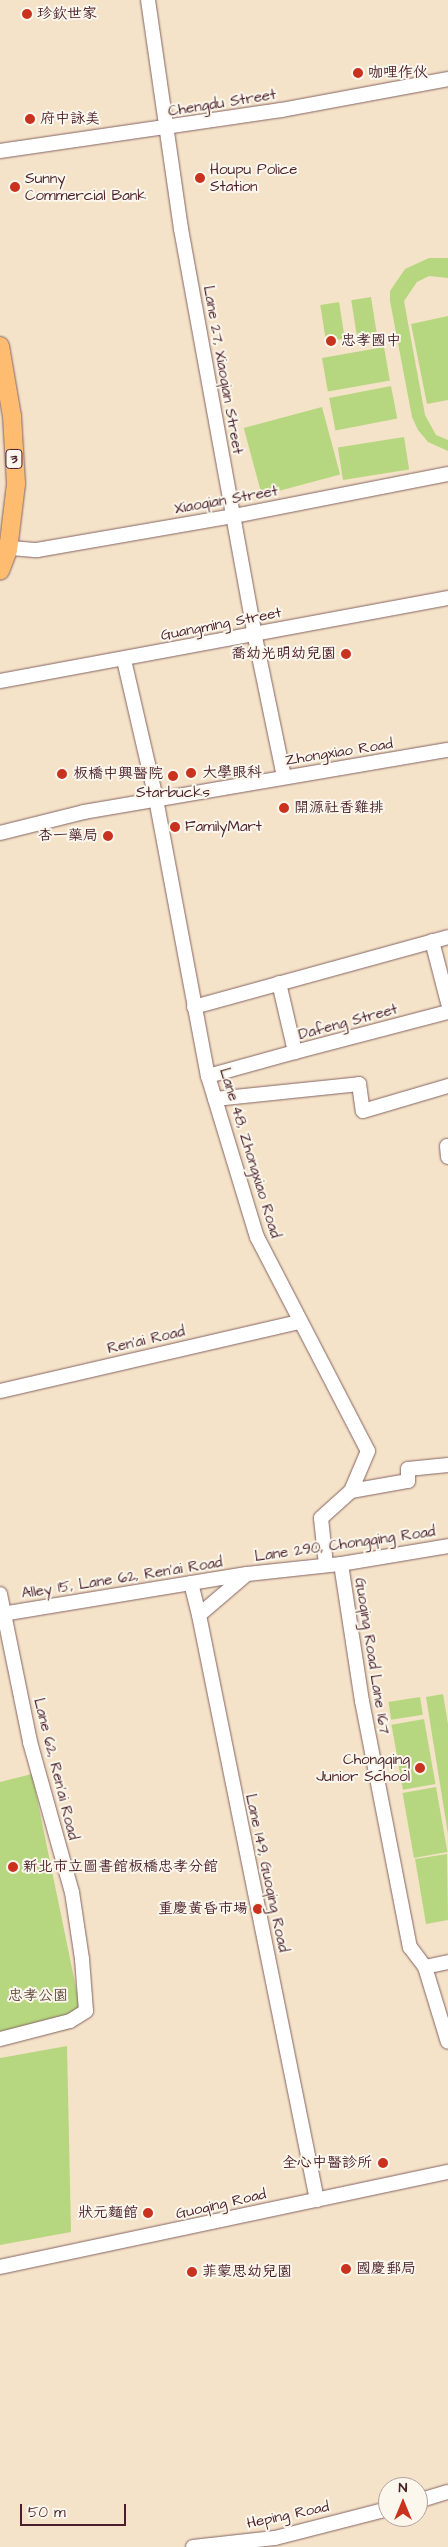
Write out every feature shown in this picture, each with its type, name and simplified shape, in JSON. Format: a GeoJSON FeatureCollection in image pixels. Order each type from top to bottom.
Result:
{"type":"FeatureCollection","features":[{"type":"Feature","properties":{"kind":"main road","name":"3"},"geometry":{"type":"LineString","coordinates":[[0,346],[12,416],[16,484],[0,571]]}},
{"type":"Feature","properties":{"kind":"street","name":"Lane 27, Xiaoqian Street"},"geometry":{"type":"LineString","coordinates":[[148,0],[181,229],[254,632],[284,777]]}},
{"type":"Feature","properties":{"kind":"street","name":"Chengdu Street"},"geometry":{"type":"LineString","coordinates":[[0,151],[167,128],[448,79]]}},
{"type":"Feature","properties":{"kind":"street","name":"Xiaoqian Street"},"geometry":{"type":"LineString","coordinates":[[4,548],[37,550],[234,516],[448,474]]}},
{"type":"Feature","properties":{"kind":"street","name":"Guangming Street"},"geometry":{"type":"LineString","coordinates":[[0,681],[124,660],[254,632],[448,598]]}},
{"type":"Feature","properties":{"kind":"street","name":"Lane 48, Zhongxiao Road"},"geometry":{"type":"LineString","coordinates":[[124,660],[156,799],[208,1076],[256,1237],[368,1451],[351,1491]]}},
{"type":"Feature","properties":{"kind":"street","name":"Zhongxiao Road"},"geometry":{"type":"LineString","coordinates":[[0,833],[84,812],[448,750]]}},
{"type":"Feature","properties":{"kind":"street"},"geometry":{"type":"LineString","coordinates":[[194,1006],[448,937]]}},
{"type":"Feature","properties":{"kind":"street"},"geometry":{"type":"LineString","coordinates":[[432,941],[448,1003]]}},
{"type":"Feature","properties":{"kind":"street","name":"Dafeng Street"},"geometry":{"type":"LineString","coordinates":[[279,983],[295,1052],[448,1012]]}},
{"type":"Feature","properties":{"kind":"street"},"geometry":{"type":"LineString","coordinates":[[208,1076],[295,1052]]}},
{"type":"Feature","properties":{"kind":"street"},"geometry":{"type":"LineString","coordinates":[[215,1099],[359,1084],[363,1111],[448,1086]]}},
{"type":"Feature","properties":{"kind":"street","name":"Ren’ai Road"},"geometry":{"type":"LineString","coordinates":[[0,1391],[300,1322]]}},
{"type":"Feature","properties":{"kind":"street"},"geometry":{"type":"LineString","coordinates":[[351,1491],[408,1481],[408,1469],[448,1465]]}},
{"type":"Feature","properties":{"kind":"street","name":"Guoqing Road Lane 167"},"geometry":{"type":"LineString","coordinates":[[351,1491],[321,1518],[334,1565],[410,1947],[425,1967],[448,2042]]}},
{"type":"Feature","properties":{"kind":"street","name":"Lane 290, Chongqing Road"},"geometry":{"type":"LineString","coordinates":[[247,1574],[334,1565],[448,1546]]}},
{"type":"Feature","properties":{"kind":"street"},"geometry":{"type":"LineString","coordinates":[[199,1616],[247,1574]]}},
{"type":"Feature","properties":{"kind":"street","name":"Alley 15, Lane 62, Ren’ai Road"},"geometry":{"type":"LineString","coordinates":[[2,1614],[247,1574]]}},
{"type":"Feature","properties":{"kind":"street","name":"Lane 149, Guoqing Road"},"geometry":{"type":"LineString","coordinates":[[191,1583],[317,2200]]}},
{"type":"Feature","properties":{"kind":"street","name":"Lane 62, Ren’ai Road"},"geometry":{"type":"LineString","coordinates":[[0,1594],[2,1614],[30,1742],[72,1892],[82,1959],[86,2011],[70,2021],[0,2039]]}},
{"type":"Feature","properties":{"kind":"street"},"geometry":{"type":"LineString","coordinates":[[425,1967],[448,1962]]}},
{"type":"Feature","properties":{"kind":"street","name":"Guoqing Road"},"geometry":{"type":"LineString","coordinates":[[0,2266],[448,2172]]}},
{"type":"Feature","properties":{"kind":"street"},"geometry":{"type":"LineString","coordinates":[[428,2498],[448,2492]]}},
{"type":"Feature","properties":{"kind":"street","name":"Heping Road"},"geometry":{"type":"LineString","coordinates":[[193,2547],[276,2542],[378,2512]]}},
{"type":"Feature","properties":{"kind":"green space"},"geometry":{"type":"Polygon","coordinates":[[[429,258],[448,258],[448,278],[429,276],[417,282],[404,301],[425,415],[436,435],[448,440],[448,451],[428,442],[418,430],[412,417],[390,301],[390,291],[405,269],[429,258]]]}},
{"type":"Feature","properties":{"kind":"green space"},"geometry":{"type":"Polygon","coordinates":[[[371,297],[377,334],[357,337],[351,300],[371,297]]]}},
{"type":"Feature","properties":{"kind":"green space"},"geometry":{"type":"Polygon","coordinates":[[[339,302],[345,339],[326,342],[320,305],[339,302]]]}},
{"type":"Feature","properties":{"kind":"green space"},"geometry":{"type":"Polygon","coordinates":[[[448,316],[448,400],[427,404],[411,324],[448,316]]]}},
{"type":"Feature","properties":{"kind":"green space"},"geometry":{"type":"Polygon","coordinates":[[[384,347],[390,380],[328,391],[322,358],[384,347]]]}},
{"type":"Feature","properties":{"kind":"green space"},"geometry":{"type":"Polygon","coordinates":[[[391,386],[397,418],[335,430],[329,398],[391,386]]]}},
{"type":"Feature","properties":{"kind":"green space"},"geometry":{"type":"Polygon","coordinates":[[[322,407],[340,475],[262,496],[244,428],[322,407]]]}},
{"type":"Feature","properties":{"kind":"green space"},"geometry":{"type":"Polygon","coordinates":[[[404,437],[409,470],[343,480],[338,447],[404,437]]]}},
{"type":"Feature","properties":{"kind":"green space"},"geometry":{"type":"Polygon","coordinates":[[[443,1694],[448,1724],[448,1834],[426,1697],[443,1694]]]}},
{"type":"Feature","properties":{"kind":"green space"},"geometry":{"type":"Polygon","coordinates":[[[420,1697],[423,1715],[391,1720],[388,1702],[420,1697]]]}},
{"type":"Feature","properties":{"kind":"green space"},"geometry":{"type":"Polygon","coordinates":[[[424,1719],[435,1784],[403,1790],[392,1725],[424,1719]]]}},
{"type":"Feature","properties":{"kind":"green space","name":"忠孝公園"},"geometry":{"type":"Polygon","coordinates":[[[32,1774],[80,2007],[70,2029],[0,2045],[0,1782],[32,1774]]]}},
{"type":"Feature","properties":{"kind":"green space"},"geometry":{"type":"Polygon","coordinates":[[[436,1787],[447,1852],[414,1858],[403,1793],[436,1787]]]}},
{"type":"Feature","properties":{"kind":"green space"},"geometry":{"type":"Polygon","coordinates":[[[447,1854],[448,1920],[426,1924],[415,1859],[447,1854]]]}},
{"type":"Feature","properties":{"kind":"green space"},"geometry":{"type":"Polygon","coordinates":[[[67,2046],[71,2232],[0,2245],[0,2058],[67,2046]]]}},
{"type":"Feature","properties":{"kind":"place","name":"珍欽世家"},"geometry":{"type":"Point","coordinates":[27,14]}},
{"type":"Feature","properties":{"kind":"place","name":"咖哩作伙"},"geometry":{"type":"Point","coordinates":[358,73]}},
{"type":"Feature","properties":{"kind":"place","name":"府中詠美"},"geometry":{"type":"Point","coordinates":[30,119]}},
{"type":"Feature","properties":{"kind":"place","name":"Houpu Police Station"},"geometry":{"type":"Point","coordinates":[200,178]}},
{"type":"Feature","properties":{"kind":"place","name":"Sunny Commercial Bank"},"geometry":{"type":"Point","coordinates":[15,187]}},
{"type":"Feature","properties":{"kind":"place","name":"忠孝國中"},"geometry":{"type":"Point","coordinates":[331,341]}},
{"type":"Feature","properties":{"kind":"place","name":"喬幼光明幼兒園"},"geometry":{"type":"Point","coordinates":[346,654]}},
{"type":"Feature","properties":{"kind":"place","name":"大學眼科"},"geometry":{"type":"Point","coordinates":[191,773]}},
{"type":"Feature","properties":{"kind":"place","name":"板橋中興醫院"},"geometry":{"type":"Point","coordinates":[62,774]}},
{"type":"Feature","properties":{"kind":"place","name":"Starbucks"},"geometry":{"type":"Point","coordinates":[173,776]}},
{"type":"Feature","properties":{"kind":"place","name":"開源社香雞排"},"geometry":{"type":"Point","coordinates":[284,808]}},
{"type":"Feature","properties":{"kind":"place","name":"FamilyMart"},"geometry":{"type":"Point","coordinates":[175,827]}},
{"type":"Feature","properties":{"kind":"place","name":"杏一藥局"},"geometry":{"type":"Point","coordinates":[108,836]}},
{"type":"Feature","properties":{"kind":"place","name":"Chongqing Junior School"},"geometry":{"type":"Point","coordinates":[420,1768]}},
{"type":"Feature","properties":{"kind":"place","name":"新北市立圖書館板橋忠孝分館"},"geometry":{"type":"Point","coordinates":[13,1867]}},
{"type":"Feature","properties":{"kind":"place","name":"重慶黃昏市場"},"geometry":{"type":"Point","coordinates":[258,1909]}},
{"type":"Feature","properties":{"kind":"place","name":"全心中醫診所"},"geometry":{"type":"Point","coordinates":[383,2163]}},
{"type":"Feature","properties":{"kind":"place","name":"狀元麵館"},"geometry":{"type":"Point","coordinates":[148,2213]}},
{"type":"Feature","properties":{"kind":"place","name":"國慶郵局"},"geometry":{"type":"Point","coordinates":[346,2269]}},
{"type":"Feature","properties":{"kind":"place","name":"菲蒙思幼兒園"},"geometry":{"type":"Point","coordinates":[192,2272]}}]}
